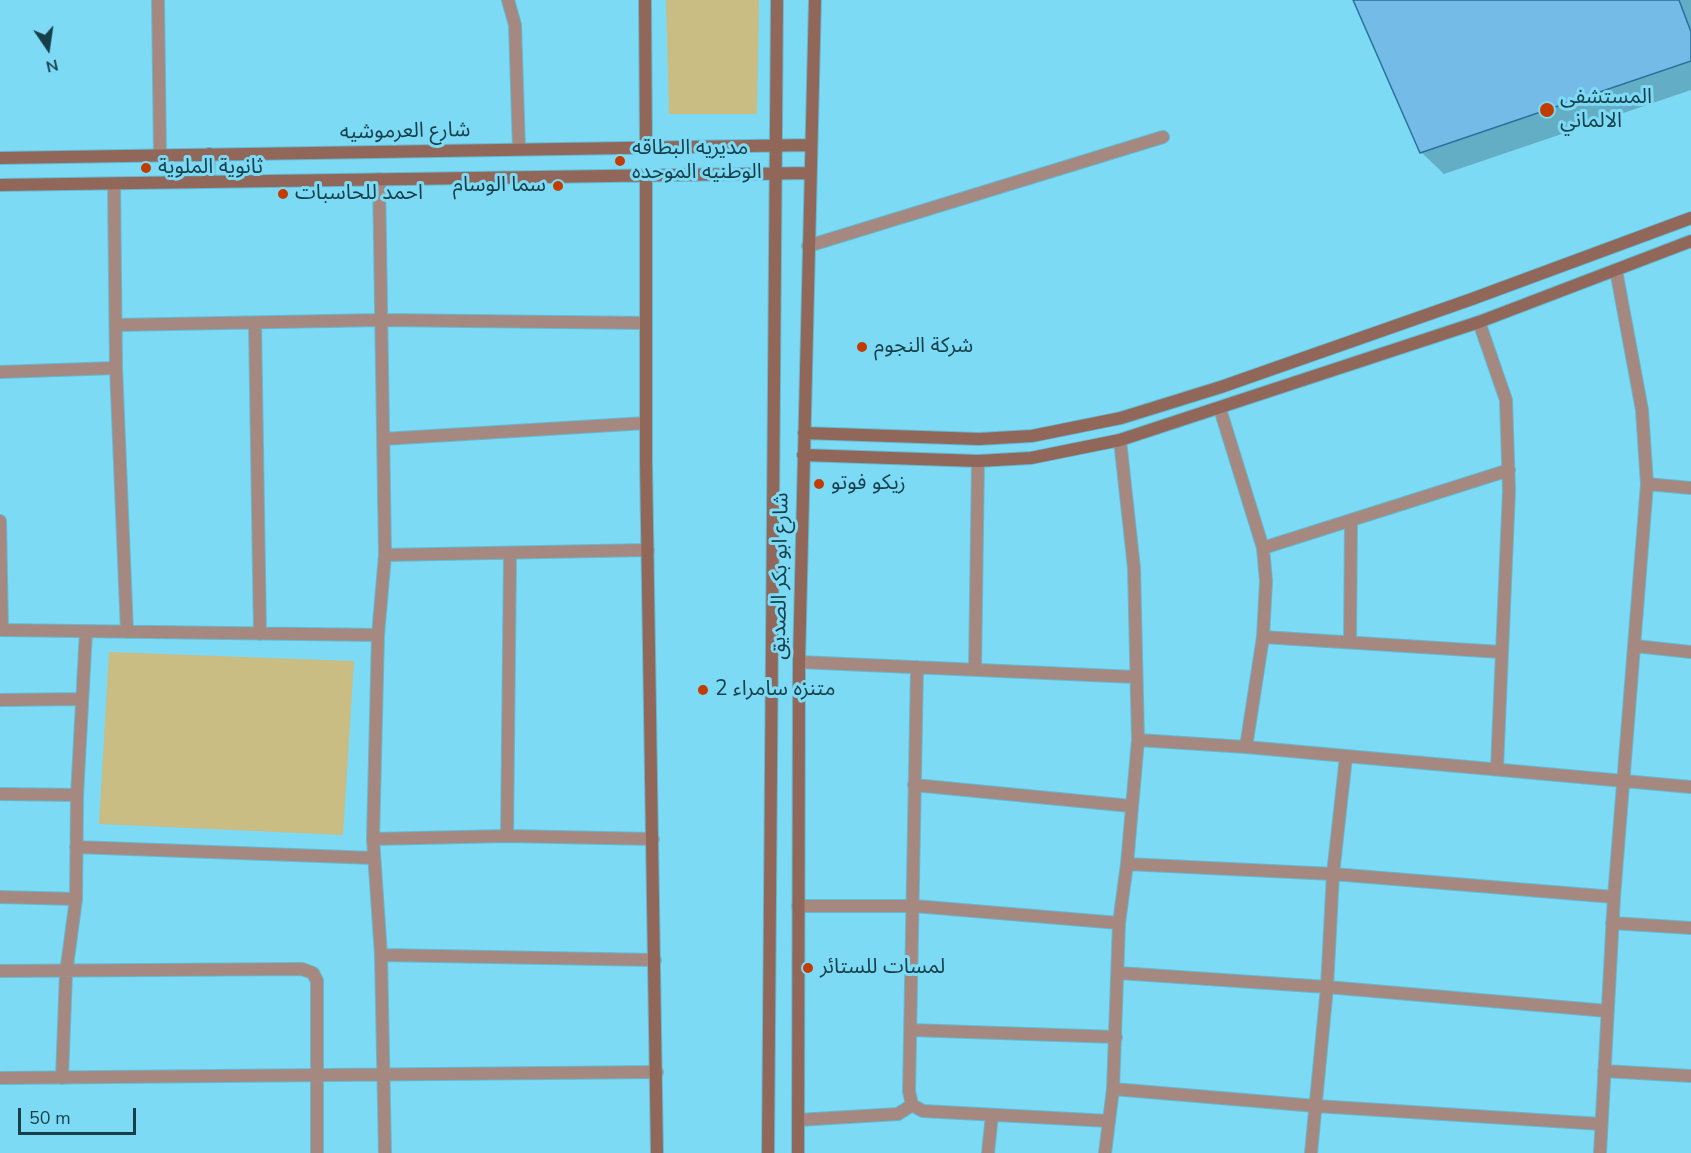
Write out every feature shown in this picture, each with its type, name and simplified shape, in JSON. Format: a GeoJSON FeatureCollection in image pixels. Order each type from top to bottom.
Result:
{"type":"FeatureCollection","features":[{"type":"Feature","properties":{"kind":"street"},"geometry":{"type":"LineString","coordinates":[[158,0],[160,155]]}},
{"type":"Feature","properties":{"kind":"street"},"geometry":{"type":"LineString","coordinates":[[508,0],[515,25],[519,150]]}},
{"type":"Feature","properties":{"kind":"street"},"geometry":{"type":"LineString","coordinates":[[645,0],[646,147]]}},
{"type":"Feature","properties":{"kind":"street","name":"شارع ابو بكر الصديق"},"geometry":{"type":"LineString","coordinates":[[768,1153],[777,0]]}},
{"type":"Feature","properties":{"kind":"street","name":"شارع ابو بكر الصديق"},"geometry":{"type":"LineString","coordinates":[[798,1153],[799,662],[815,0]]}},
{"type":"Feature","properties":{"kind":"street"},"geometry":{"type":"LineString","coordinates":[[808,246],[1163,137]]}},
{"type":"Feature","properties":{"kind":"street","name":"شارع العرموشيه"},"geometry":{"type":"LineString","coordinates":[[0,158],[811,145]]}},
{"type":"Feature","properties":{"kind":"street"},"geometry":{"type":"LineString","coordinates":[[208,182],[209,154]]}},
{"type":"Feature","properties":{"kind":"street"},"geometry":{"type":"LineString","coordinates":[[0,185],[810,173]]}},
{"type":"Feature","properties":{"kind":"street"},"geometry":{"type":"LineString","coordinates":[[646,175],[646,423],[657,1153]]}},
{"type":"Feature","properties":{"kind":"street"},"geometry":{"type":"LineString","coordinates":[[379,179],[385,555],[378,635],[373,839],[381,955],[385,1153]]}},
{"type":"Feature","properties":{"kind":"street"},"geometry":{"type":"LineString","coordinates":[[114,183],[116,369],[127,632]]}},
{"type":"Feature","properties":{"kind":"street"},"geometry":{"type":"LineString","coordinates":[[804,433],[978,439],[1032,436],[1121,418],[1221,387],[1461,303],[1691,218]]}},
{"type":"Feature","properties":{"kind":"street"},"geometry":{"type":"LineString","coordinates":[[803,454],[978,460],[1031,458],[1120,440],[1479,322],[1691,241]]}},
{"type":"Feature","properties":{"kind":"street"},"geometry":{"type":"LineString","coordinates":[[1600,1153],[1612,923],[1647,484],[1642,410],[1616,270]]}},
{"type":"Feature","properties":{"kind":"street"},"geometry":{"type":"LineString","coordinates":[[116,325],[382,320],[646,323]]}},
{"type":"Feature","properties":{"kind":"street"},"geometry":{"type":"LineString","coordinates":[[1479,322],[1506,400],[1509,470],[1497,768]]}},
{"type":"Feature","properties":{"kind":"street"},"geometry":{"type":"LineString","coordinates":[[255,324],[260,633]]}},
{"type":"Feature","properties":{"kind":"street"},"geometry":{"type":"LineString","coordinates":[[0,372],[116,369]]}},
{"type":"Feature","properties":{"kind":"street"},"geometry":{"type":"LineString","coordinates":[[1220,409],[1263,548],[1266,581],[1263,637],[1246,747]]}},
{"type":"Feature","properties":{"kind":"street"},"geometry":{"type":"LineString","coordinates":[[383,439],[646,423]]}},
{"type":"Feature","properties":{"kind":"street"},"geometry":{"type":"LineString","coordinates":[[1105,1153],[1113,1089],[1119,973],[1119,923],[1127,864],[1138,740],[1134,568],[1120,440]]}},
{"type":"Feature","properties":{"kind":"street"},"geometry":{"type":"LineString","coordinates":[[975,670],[978,460]]}},
{"type":"Feature","properties":{"kind":"street"},"geometry":{"type":"LineString","coordinates":[[1263,548],[1509,470]]}},
{"type":"Feature","properties":{"kind":"street"},"geometry":{"type":"LineString","coordinates":[[1647,484],[1691,488]]}},
{"type":"Feature","properties":{"kind":"street"},"geometry":{"type":"LineString","coordinates":[[1350,642],[1351,520]]}},
{"type":"Feature","properties":{"kind":"street"},"geometry":{"type":"LineString","coordinates":[[0,521],[1,630],[378,635]]}},
{"type":"Feature","properties":{"kind":"street"},"geometry":{"type":"LineString","coordinates":[[385,555],[648,550]]}},
{"type":"Feature","properties":{"kind":"street"},"geometry":{"type":"LineString","coordinates":[[507,836],[510,553]]}},
{"type":"Feature","properties":{"kind":"street"},"geometry":{"type":"LineString","coordinates":[[62,1078],[66,973],[76,899],[77,795],[86,631]]}},
{"type":"Feature","properties":{"kind":"street"},"geometry":{"type":"LineString","coordinates":[[1263,637],[1501,652]]}},
{"type":"Feature","properties":{"kind":"street"},"geometry":{"type":"LineString","coordinates":[[1635,646],[1691,652]]}},
{"type":"Feature","properties":{"kind":"street"},"geometry":{"type":"LineString","coordinates":[[799,662],[1136,677]]}},
{"type":"Feature","properties":{"kind":"street"},"geometry":{"type":"LineString","coordinates":[[917,667],[909,1091],[912,1105],[922,1111],[1109,1121]]}},
{"type":"Feature","properties":{"kind":"street"},"geometry":{"type":"LineString","coordinates":[[0,700],[82,699]]}},
{"type":"Feature","properties":{"kind":"street"},"geometry":{"type":"LineString","coordinates":[[1138,740],[1497,768],[1691,787]]}},
{"type":"Feature","properties":{"kind":"street"},"geometry":{"type":"LineString","coordinates":[[1311,1153],[1327,987],[1333,874],[1346,757]]}},
{"type":"Feature","properties":{"kind":"street"},"geometry":{"type":"LineString","coordinates":[[914,785],[1131,806]]}},
{"type":"Feature","properties":{"kind":"street"},"geometry":{"type":"LineString","coordinates":[[0,794],[77,795]]}},
{"type":"Feature","properties":{"kind":"street"},"geometry":{"type":"LineString","coordinates":[[373,839],[507,836],[653,839]]}},
{"type":"Feature","properties":{"kind":"street"},"geometry":{"type":"LineString","coordinates":[[76,847],[374,858]]}},
{"type":"Feature","properties":{"kind":"street"},"geometry":{"type":"LineString","coordinates":[[1127,864],[1333,874],[1614,897]]}},
{"type":"Feature","properties":{"kind":"street"},"geometry":{"type":"LineString","coordinates":[[0,897],[76,899]]}},
{"type":"Feature","properties":{"kind":"street"},"geometry":{"type":"LineString","coordinates":[[798,906],[914,906],[1119,923]]}},
{"type":"Feature","properties":{"kind":"street"},"geometry":{"type":"LineString","coordinates":[[1612,923],[1691,927]]}},
{"type":"Feature","properties":{"kind":"street"},"geometry":{"type":"LineString","coordinates":[[381,955],[655,960]]}},
{"type":"Feature","properties":{"kind":"street"},"geometry":{"type":"LineString","coordinates":[[0,972],[302,969],[313,973],[317,981],[317,1153]]}},
{"type":"Feature","properties":{"kind":"street"},"geometry":{"type":"LineString","coordinates":[[1119,973],[1327,987],[1608,1011]]}},
{"type":"Feature","properties":{"kind":"street"},"geometry":{"type":"LineString","coordinates":[[911,1030],[1116,1037]]}},
{"type":"Feature","properties":{"kind":"street"},"geometry":{"type":"LineString","coordinates":[[1604,1071],[1691,1076]]}},
{"type":"Feature","properties":{"kind":"street"},"geometry":{"type":"LineString","coordinates":[[0,1078],[657,1072]]}},
{"type":"Feature","properties":{"kind":"street"},"geometry":{"type":"LineString","coordinates":[[1113,1089],[1316,1106],[1601,1124]]}},
{"type":"Feature","properties":{"kind":"street"},"geometry":{"type":"LineString","coordinates":[[798,1120],[898,1113],[912,1105]]}},
{"type":"Feature","properties":{"kind":"street"},"geometry":{"type":"LineString","coordinates":[[988,1153],[992,1115]]}},
{"type":"Feature","properties":{"kind":"shaded area"},"geometry":{"type":"Polygon","coordinates":[[[666,0],[759,0],[757,114],[669,114],[666,0]]]}},
{"type":"Feature","properties":{"kind":"shaded area"},"geometry":{"type":"Polygon","coordinates":[[[109,652],[354,661],[343,835],[99,824],[109,652]]]}},
{"type":"Feature","properties":{"kind":"building","name":"المستشفى الالماني"},"geometry":{"type":"Polygon","coordinates":[[[1353,0],[1679,0],[1691,32],[1691,61],[1420,153],[1353,0]]]}},
{"type":"Feature","properties":{"kind":"place","name":"المستشفى الالماني"},"geometry":{"type":"Point","coordinates":[1547,110]}},
{"type":"Feature","properties":{"kind":"place","name":"مديريه البطاقه الوطنيه الموحده"},"geometry":{"type":"Point","coordinates":[620,161]}},
{"type":"Feature","properties":{"kind":"place","name":"ثانوية الملوية"},"geometry":{"type":"Point","coordinates":[146,168]}},
{"type":"Feature","properties":{"kind":"place","name":"سما الوسام"},"geometry":{"type":"Point","coordinates":[558,186]}},
{"type":"Feature","properties":{"kind":"place","name":"احمد للحاسبات"},"geometry":{"type":"Point","coordinates":[283,194]}},
{"type":"Feature","properties":{"kind":"place","name":"شركة النجوم"},"geometry":{"type":"Point","coordinates":[862,347]}},
{"type":"Feature","properties":{"kind":"place","name":"زيكو فوتو"},"geometry":{"type":"Point","coordinates":[819,484]}},
{"type":"Feature","properties":{"kind":"place","name":"متنزه سامراء 2"},"geometry":{"type":"Point","coordinates":[703,690]}},
{"type":"Feature","properties":{"kind":"place","name":"لمسات للستائر"},"geometry":{"type":"Point","coordinates":[808,968]}}]}
